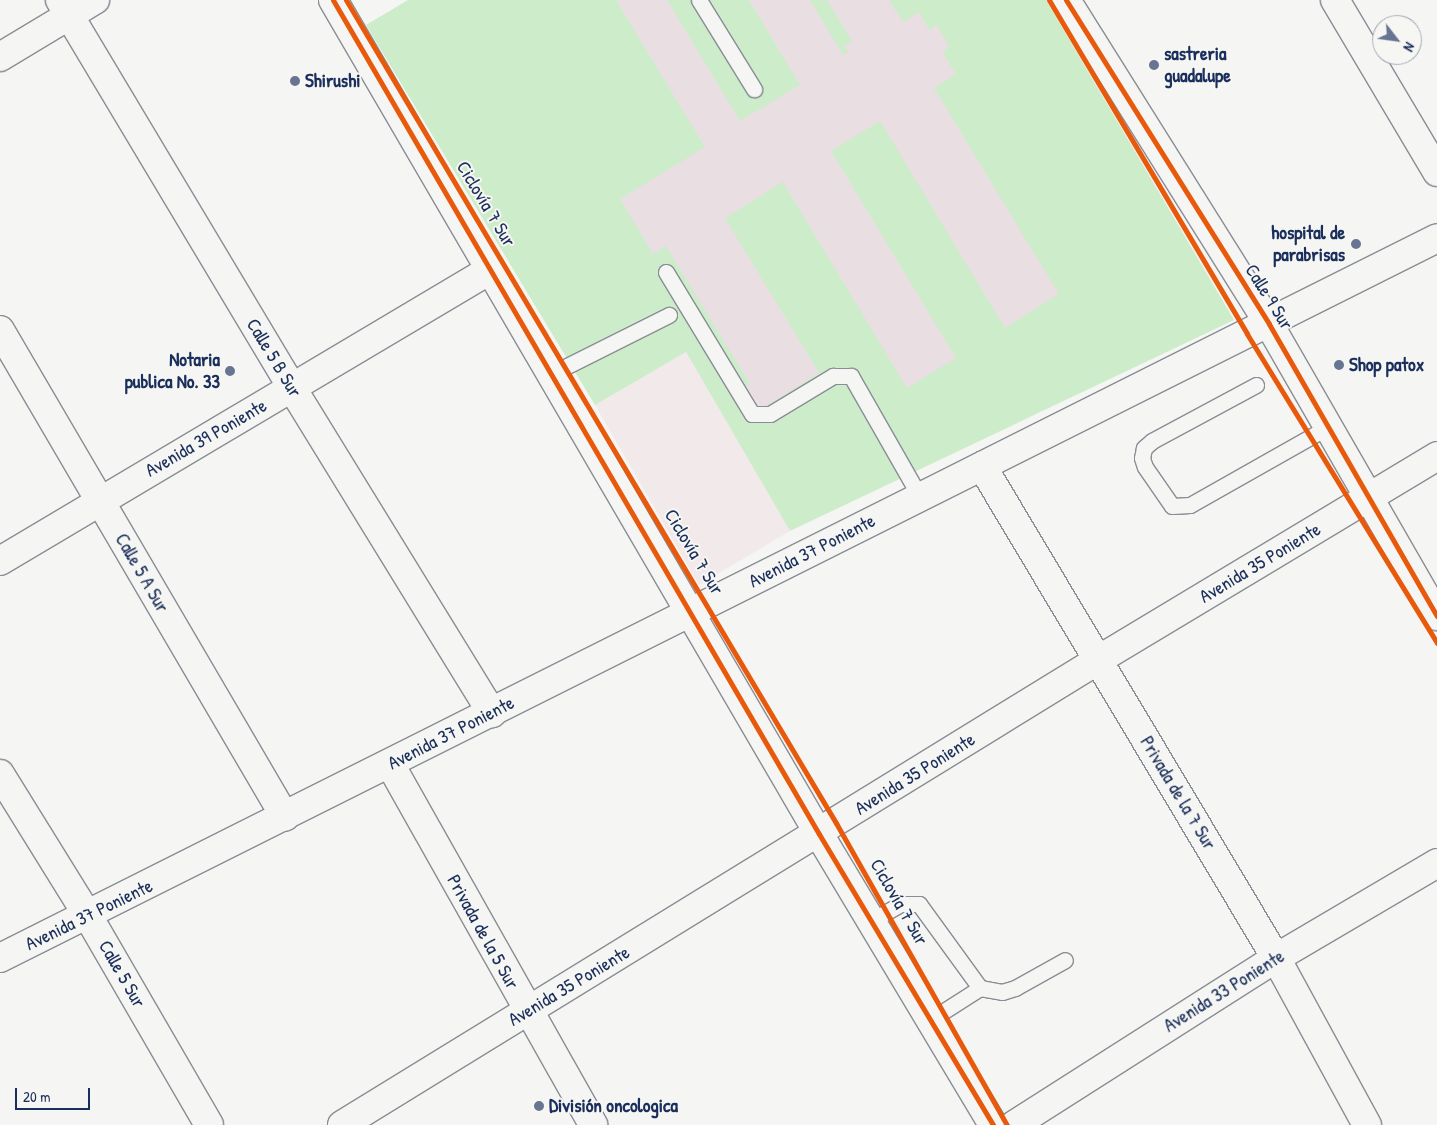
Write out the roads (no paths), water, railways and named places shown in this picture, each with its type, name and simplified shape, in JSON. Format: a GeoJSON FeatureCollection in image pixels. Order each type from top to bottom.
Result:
{"type":"FeatureCollection","features":[{"type":"Feature","properties":{"kind":"street"},"geometry":{"type":"LineString","coordinates":[[0,57],[65,8],[95,0]]}},
{"type":"Feature","properties":{"kind":"street"},"geometry":{"type":"LineString","coordinates":[[333,0],[819,834],[993,1125]]}},
{"type":"Feature","properties":{"kind":"street","name":"Calle 9 Sur"},"geometry":{"type":"LineString","coordinates":[[1066,0],[1269,324],[1437,616]]}},
{"type":"Feature","properties":{"kind":"street"},"geometry":{"type":"LineString","coordinates":[[1335,0],[1437,172]]}},
{"type":"Feature","properties":{"kind":"street","name":"Calle 5 B Sur"},"geometry":{"type":"LineString","coordinates":[[65,8],[292,388],[492,713]]}},
{"type":"Feature","properties":{"kind":"street","name":"Avenida 37 Poniente"},"geometry":{"type":"LineString","coordinates":[[0,958],[88,916],[1437,238]]}},
{"type":"Feature","properties":{"kind":"street","name":"Avenida 39 Poniente"},"geometry":{"type":"LineString","coordinates":[[0,561],[490,270]]}},
{"type":"Feature","properties":{"kind":"street","name":"Calle 5 A Sur"},"geometry":{"type":"LineString","coordinates":[[0,330],[285,817]]}},
{"type":"Feature","properties":{"kind":"street","name":"Avenida 35 Poniente"},"geometry":{"type":"LineString","coordinates":[[342,1125],[819,834],[1098,660],[1437,456]]}},
{"type":"Feature","properties":{"kind":"street","name":"Privada de la 7 Sur"},"geometry":{"type":"LineString","coordinates":[[982,466],[1276,958],[1367,1125]]}},
{"type":"Feature","properties":{"kind":"street","name":"Privada de la 5 Sur"},"geometry":{"type":"LineString","coordinates":[[390,764],[527,1011],[594,1125]]}},
{"type":"Feature","properties":{"kind":"street","name":"Calle 5 Sur"},"geometry":{"type":"LineString","coordinates":[[0,774],[88,916],[209,1125]]}},
{"type":"Feature","properties":{"kind":"street","name":"Avenida 33 Poniente"},"geometry":{"type":"LineString","coordinates":[[1014,1125],[1276,958],[1437,863]]}},
{"type":"Feature","properties":{"kind":"lane"},"geometry":{"type":"LineString","coordinates":[[699,0],[754,89]]}},
{"type":"Feature","properties":{"kind":"lane"},"geometry":{"type":"LineString","coordinates":[[666,272],[752,414],[770,414],[833,376],[851,376],[920,497]]}},
{"type":"Feature","properties":{"kind":"lane"},"geometry":{"type":"LineString","coordinates":[[552,374],[669,315]]}},
{"type":"Feature","properties":{"kind":"lane"},"geometry":{"type":"LineString","coordinates":[[1256,385],[1152,441],[1144,448],[1142,458],[1145,468],[1172,506],[1190,505],[1328,427]]}},
{"type":"Feature","properties":{"kind":"lane"},"geometry":{"type":"LineString","coordinates":[[871,921],[901,904],[919,904],[980,988]]}},
{"type":"Feature","properties":{"kind":"lane"},"geometry":{"type":"LineString","coordinates":[[930,1020],[980,988],[1002,992],[1014,988],[1065,960]]}},
{"type":"Feature","properties":{"kind":"place","name":"sastreria guadalupe"},"geometry":{"type":"Point","coordinates":[1154,65]}},
{"type":"Feature","properties":{"kind":"place","name":"Shirushi"},"geometry":{"type":"Point","coordinates":[295,81]}},
{"type":"Feature","properties":{"kind":"place","name":"hospital de parabrisas"},"geometry":{"type":"Point","coordinates":[1356,244]}},
{"type":"Feature","properties":{"kind":"place","name":"Shop patox"},"geometry":{"type":"Point","coordinates":[1339,365]}},
{"type":"Feature","properties":{"kind":"place","name":"Notaria publica No. 33"},"geometry":{"type":"Point","coordinates":[230,371]}},
{"type":"Feature","properties":{"kind":"place","name":"División oncologica"},"geometry":{"type":"Point","coordinates":[539,1106]}}]}
